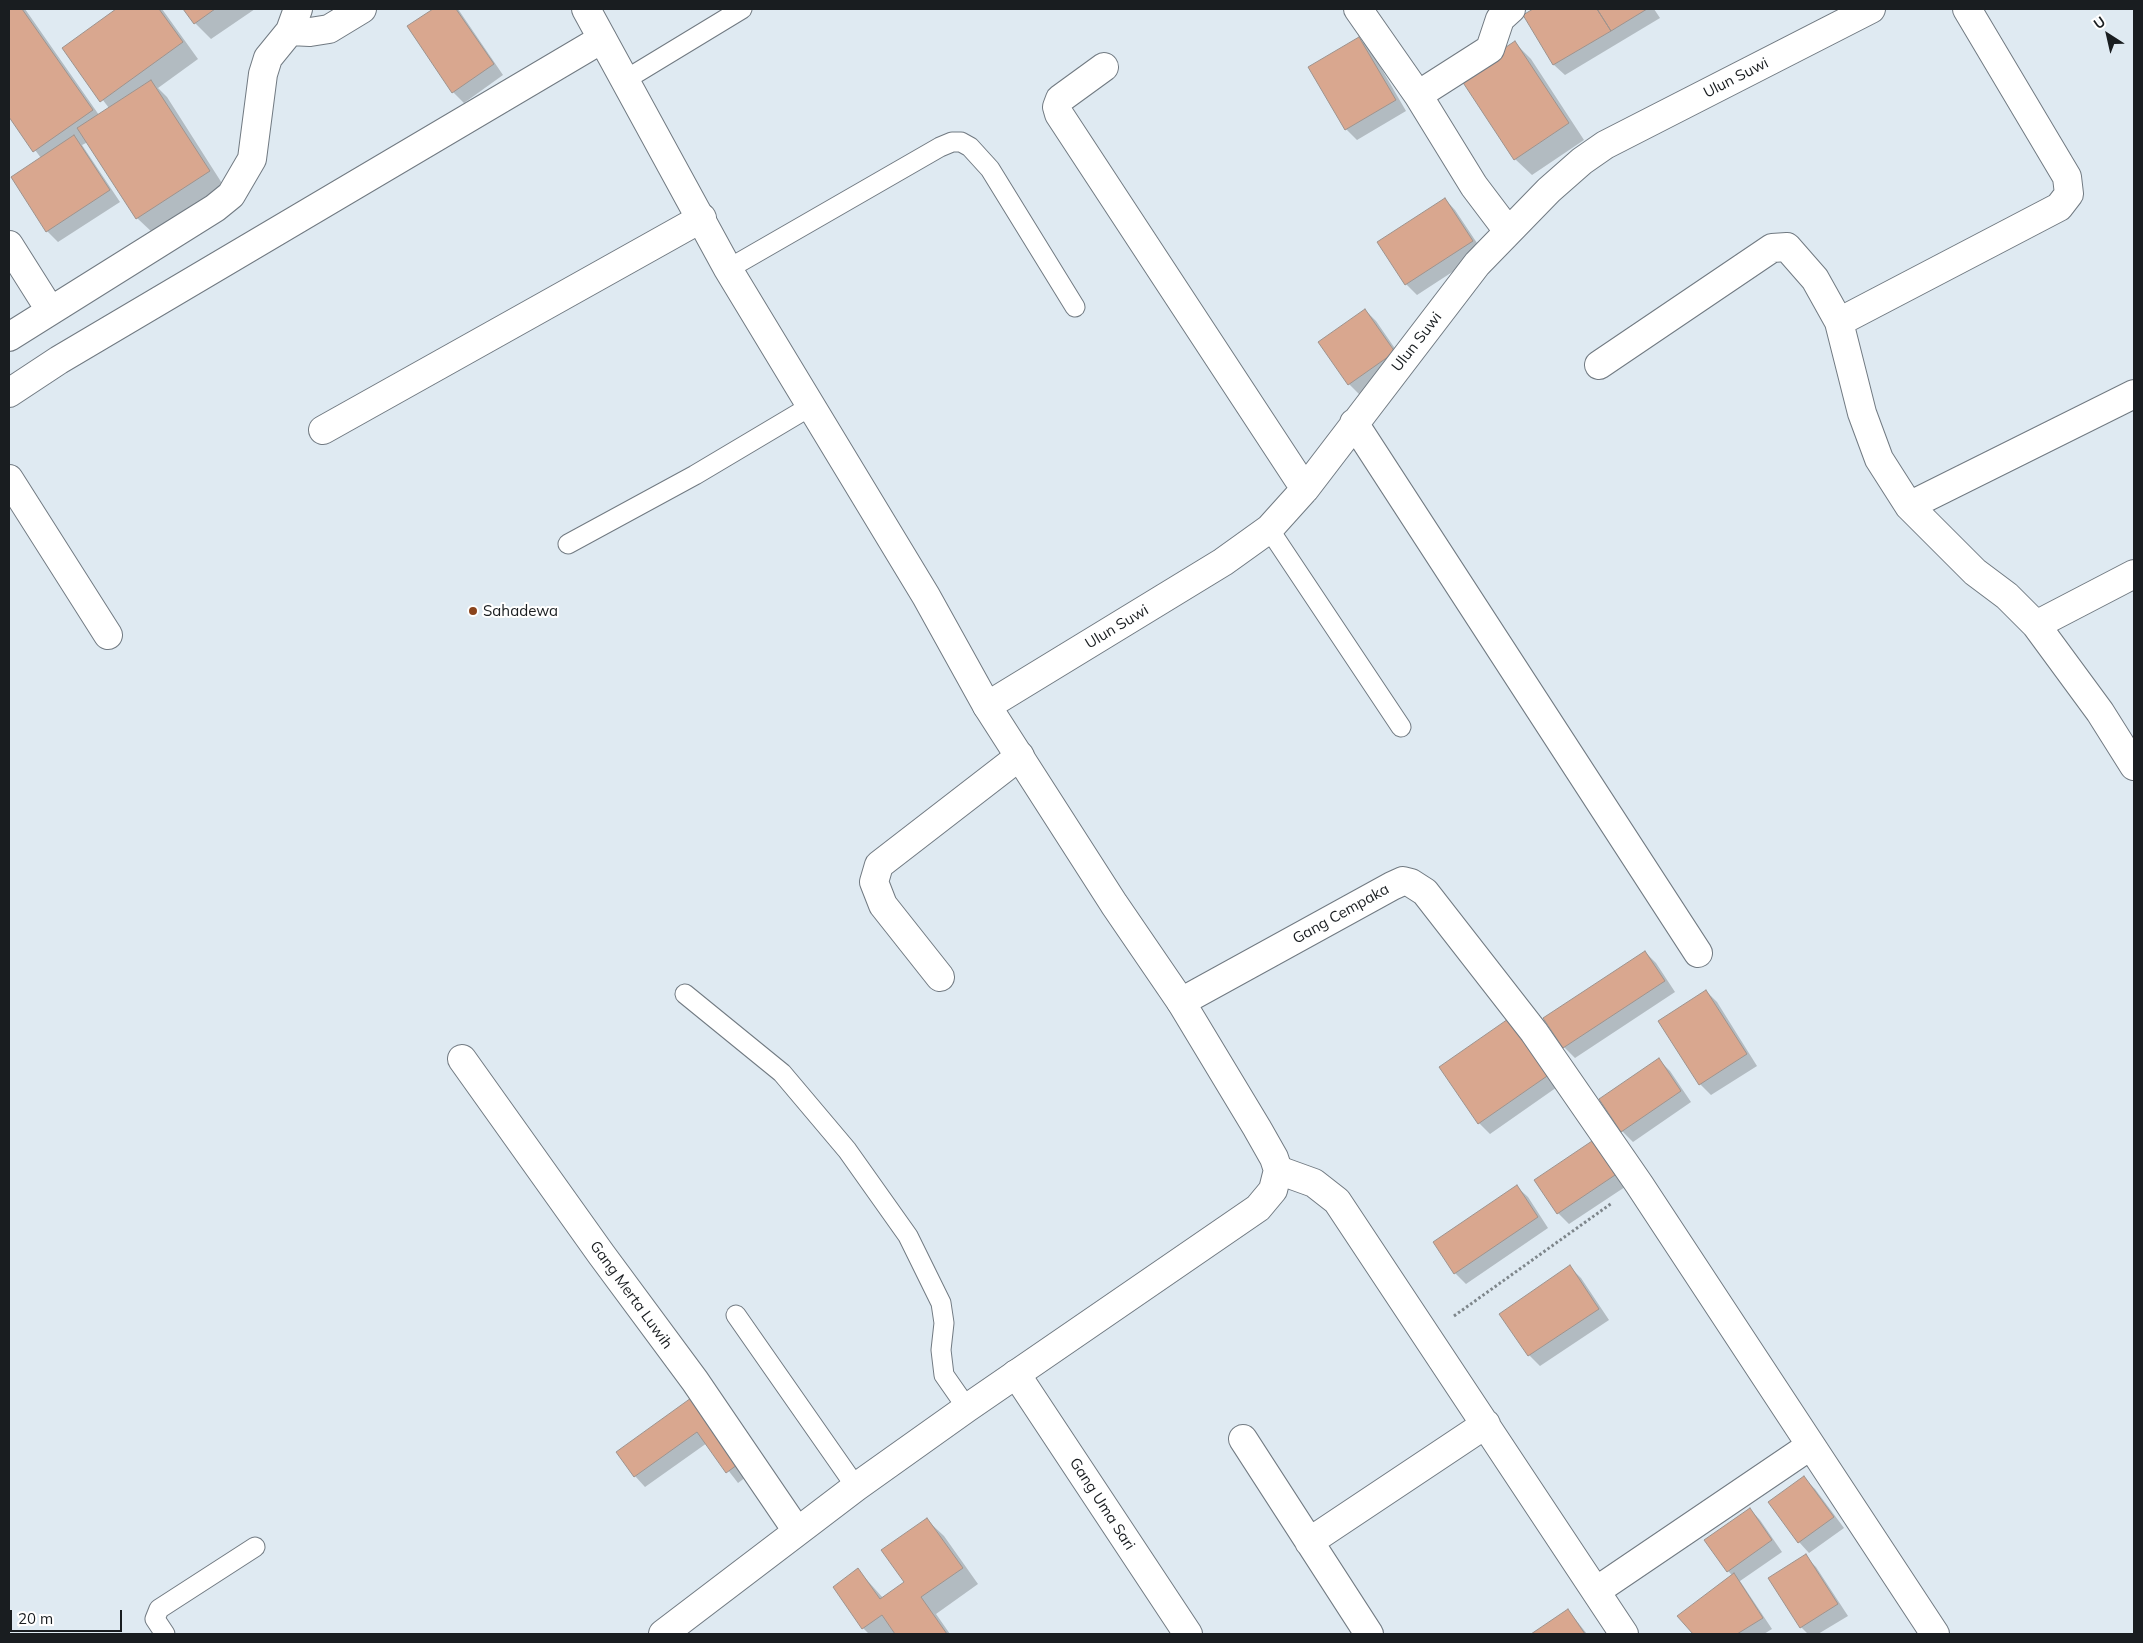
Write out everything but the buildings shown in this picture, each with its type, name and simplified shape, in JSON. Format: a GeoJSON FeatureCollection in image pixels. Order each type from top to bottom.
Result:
{"type":"FeatureCollection","features":[{"type":"Feature","properties":{"kind":"street"},"geometry":{"type":"LineString","coordinates":[[9,338],[50,310],[214,208],[231,194],[252,159],[263,74],[268,58],[294,20],[310,32],[329,29],[362,9]]}},
{"type":"Feature","properties":{"kind":"street"},"geometry":{"type":"LineString","coordinates":[[586,9],[702,218],[728,269],[926,596],[988,706],[1114,904],[1181,1002],[1265,1143],[1278,1170],[1273,1190],[1258,1208],[966,1408],[856,1486],[663,1634]]}},
{"type":"Feature","properties":{"kind":"street"},"geometry":{"type":"LineString","coordinates":[[1358,9],[1418,95],[1474,186],[1508,231]]}},
{"type":"Feature","properties":{"kind":"street"},"geometry":{"type":"LineString","coordinates":[[1418,95],[1490,49],[1494,43],[1500,19],[1511,9]]}},
{"type":"Feature","properties":{"kind":"street","name":"Ulun Suwi"},"geometry":{"type":"LineString","coordinates":[[988,706],[1231,557],[1269,529],[1305,488],[1477,264],[1549,190],[1606,145],[1870,9]]}},
{"type":"Feature","properties":{"kind":"street"},"geometry":{"type":"LineString","coordinates":[[1839,322],[2059,207],[2069,194],[2067,177],[1967,9]]}},
{"type":"Feature","properties":{"kind":"street"},"geometry":{"type":"LineString","coordinates":[[9,393],[76,350],[602,39]]}},
{"type":"Feature","properties":{"kind":"street"},"geometry":{"type":"LineString","coordinates":[[1104,67],[1060,99],[1057,107],[1059,114],[1305,488]]}},
{"type":"Feature","properties":{"kind":"street"},"geometry":{"type":"LineString","coordinates":[[323,430],[702,218]]}},
{"type":"Feature","properties":{"kind":"street"},"geometry":{"type":"LineString","coordinates":[[9,245],[50,310]]}},
{"type":"Feature","properties":{"kind":"street"},"geometry":{"type":"LineString","coordinates":[[1599,365],[1772,248],[1787,247],[1815,278],[1839,322],[1862,413],[1878,458],[1909,506],[1975,572],[2008,596],[2036,625],[2100,712],[2134,766]]}},
{"type":"Feature","properties":{"kind":"street"},"geometry":{"type":"LineString","coordinates":[[1909,506],[2134,394]]}},
{"type":"Feature","properties":{"kind":"street"},"geometry":{"type":"LineString","coordinates":[[1354,423],[1698,953]]}},
{"type":"Feature","properties":{"kind":"street"},"geometry":{"type":"LineString","coordinates":[[9,479],[108,634]]}},
{"type":"Feature","properties":{"kind":"street"},"geometry":{"type":"LineString","coordinates":[[2036,625],[2134,574]]}},
{"type":"Feature","properties":{"kind":"street"},"geometry":{"type":"LineString","coordinates":[[940,977],[883,905],[874,882],[879,865],[1020,756]]}},
{"type":"Feature","properties":{"kind":"street","name":"Gang Cempaka"},"geometry":{"type":"LineString","coordinates":[[1181,1002],[1403,881],[1411,882],[1425,892],[1534,1032],[1639,1184]]}},
{"type":"Feature","properties":{"kind":"street","name":"Gang Merta Luwih"},"geometry":{"type":"LineString","coordinates":[[462,1059],[695,1382],[797,1532]]}},
{"type":"Feature","properties":{"kind":"street"},"geometry":{"type":"LineString","coordinates":[[1278,1170],[1314,1183],[1337,1201],[1624,1634]]}},
{"type":"Feature","properties":{"kind":"street"},"geometry":{"type":"LineString","coordinates":[[1639,1184],[1935,1634]]}},
{"type":"Feature","properties":{"kind":"street","name":"Gang Uma Sari"},"geometry":{"type":"LineString","coordinates":[[1016,1374],[1188,1634]]}},
{"type":"Feature","properties":{"kind":"street"},"geometry":{"type":"LineString","coordinates":[[1309,1542],[1486,1424]]}},
{"type":"Feature","properties":{"kind":"street"},"geometry":{"type":"LineString","coordinates":[[1243,1439],[1369,1634]]}},
{"type":"Feature","properties":{"kind":"street"},"geometry":{"type":"LineString","coordinates":[[1596,1591],[1810,1446]]}},
{"type":"Feature","properties":{"kind":"lane"},"geometry":{"type":"LineString","coordinates":[[625,80],[742,9]]}},
{"type":"Feature","properties":{"kind":"lane"},"geometry":{"type":"LineString","coordinates":[[728,269],[940,147],[952,142],[961,142],[970,148],[990,169],[1074,307]]}},
{"type":"Feature","properties":{"kind":"lane"},"geometry":{"type":"LineString","coordinates":[[568,544],[695,475],[811,406]]}},
{"type":"Feature","properties":{"kind":"lane"},"geometry":{"type":"LineString","coordinates":[[1269,529],[1401,727]]}},
{"type":"Feature","properties":{"kind":"lane"},"geometry":{"type":"LineString","coordinates":[[685,994],[782,1073],[847,1150],[908,1236],[941,1303],[944,1323],[941,1350],[944,1375],[966,1408]]}},
{"type":"Feature","properties":{"kind":"lane"},"geometry":{"type":"LineString","coordinates":[[736,1315],[856,1486]]}},
{"type":"Feature","properties":{"kind":"lane"},"geometry":{"type":"LineString","coordinates":[[165,1634],[154,1619],[159,1609],[255,1547]]}},
{"type":"Feature","properties":{"kind":"path"},"geometry":{"type":"LineString","coordinates":[[1427,1335],[1639,1184]]}},
{"type":"Feature","properties":{"kind":"place","name":"Sahadewa"},"geometry":{"type":"Point","coordinates":[473,611]}}]}
